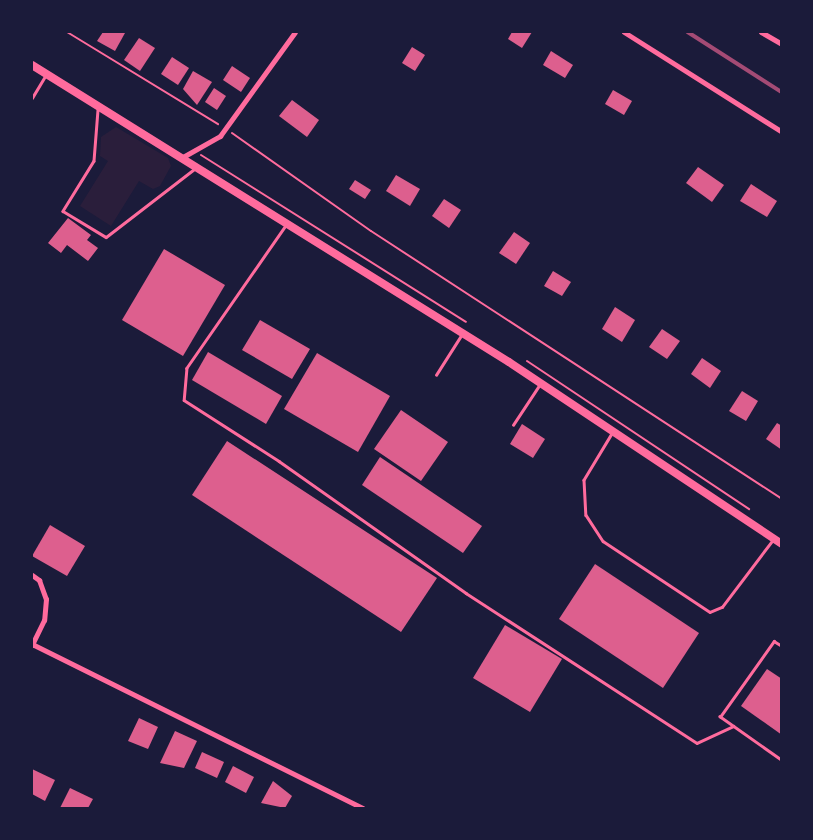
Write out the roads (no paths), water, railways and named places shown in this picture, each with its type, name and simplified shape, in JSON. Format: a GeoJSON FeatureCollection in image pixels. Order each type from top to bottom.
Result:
{"type":"FeatureCollection","features":[{"type":"Feature","properties":{"kind":"main road"},"geometry":{"type":"LineString","coordinates":[[32,65],[463,333],[782,544]]}},
{"type":"Feature","properties":{"kind":"street"},"geometry":{"type":"LineString","coordinates":[[181,158],[226,129],[295,32]]}},
{"type":"Feature","properties":{"kind":"street"},"geometry":{"type":"LineString","coordinates":[[624,32],[782,132]]}},
{"type":"Feature","properties":{"kind":"street"},"geometry":{"type":"LineString","coordinates":[[761,32],[782,44]]}},
{"type":"Feature","properties":{"kind":"street"},"geometry":{"type":"LineString","coordinates":[[32,575],[39,580],[46,599],[44,620],[32,645],[363,808]]}},
{"type":"Feature","properties":{"kind":"lane"},"geometry":{"type":"LineString","coordinates":[[32,98],[46,75]]}},
{"type":"Feature","properties":{"kind":"lane"},"geometry":{"type":"LineString","coordinates":[[98,107],[94,161],[64,211],[106,237],[196,168]]}},
{"type":"Feature","properties":{"kind":"lane"},"geometry":{"type":"LineString","coordinates":[[286,224],[187,368],[184,400],[279,461],[466,593],[697,743],[733,726]]}},
{"type":"Feature","properties":{"kind":"lane"},"geometry":{"type":"LineString","coordinates":[[436,375],[463,333]]}},
{"type":"Feature","properties":{"kind":"lane"},"geometry":{"type":"LineString","coordinates":[[513,425],[541,383]]}},
{"type":"Feature","properties":{"kind":"lane"},"geometry":{"type":"LineString","coordinates":[[614,431],[584,480],[586,515],[603,541],[710,612],[734,593],[774,538]]}},
{"type":"Feature","properties":{"kind":"lane"},"geometry":{"type":"LineString","coordinates":[[781,760],[720,716],[774,641],[782,646]]}},
{"type":"Feature","properties":{"kind":"railway"},"geometry":{"type":"LineString","coordinates":[[688,32],[782,92]]}}]}
